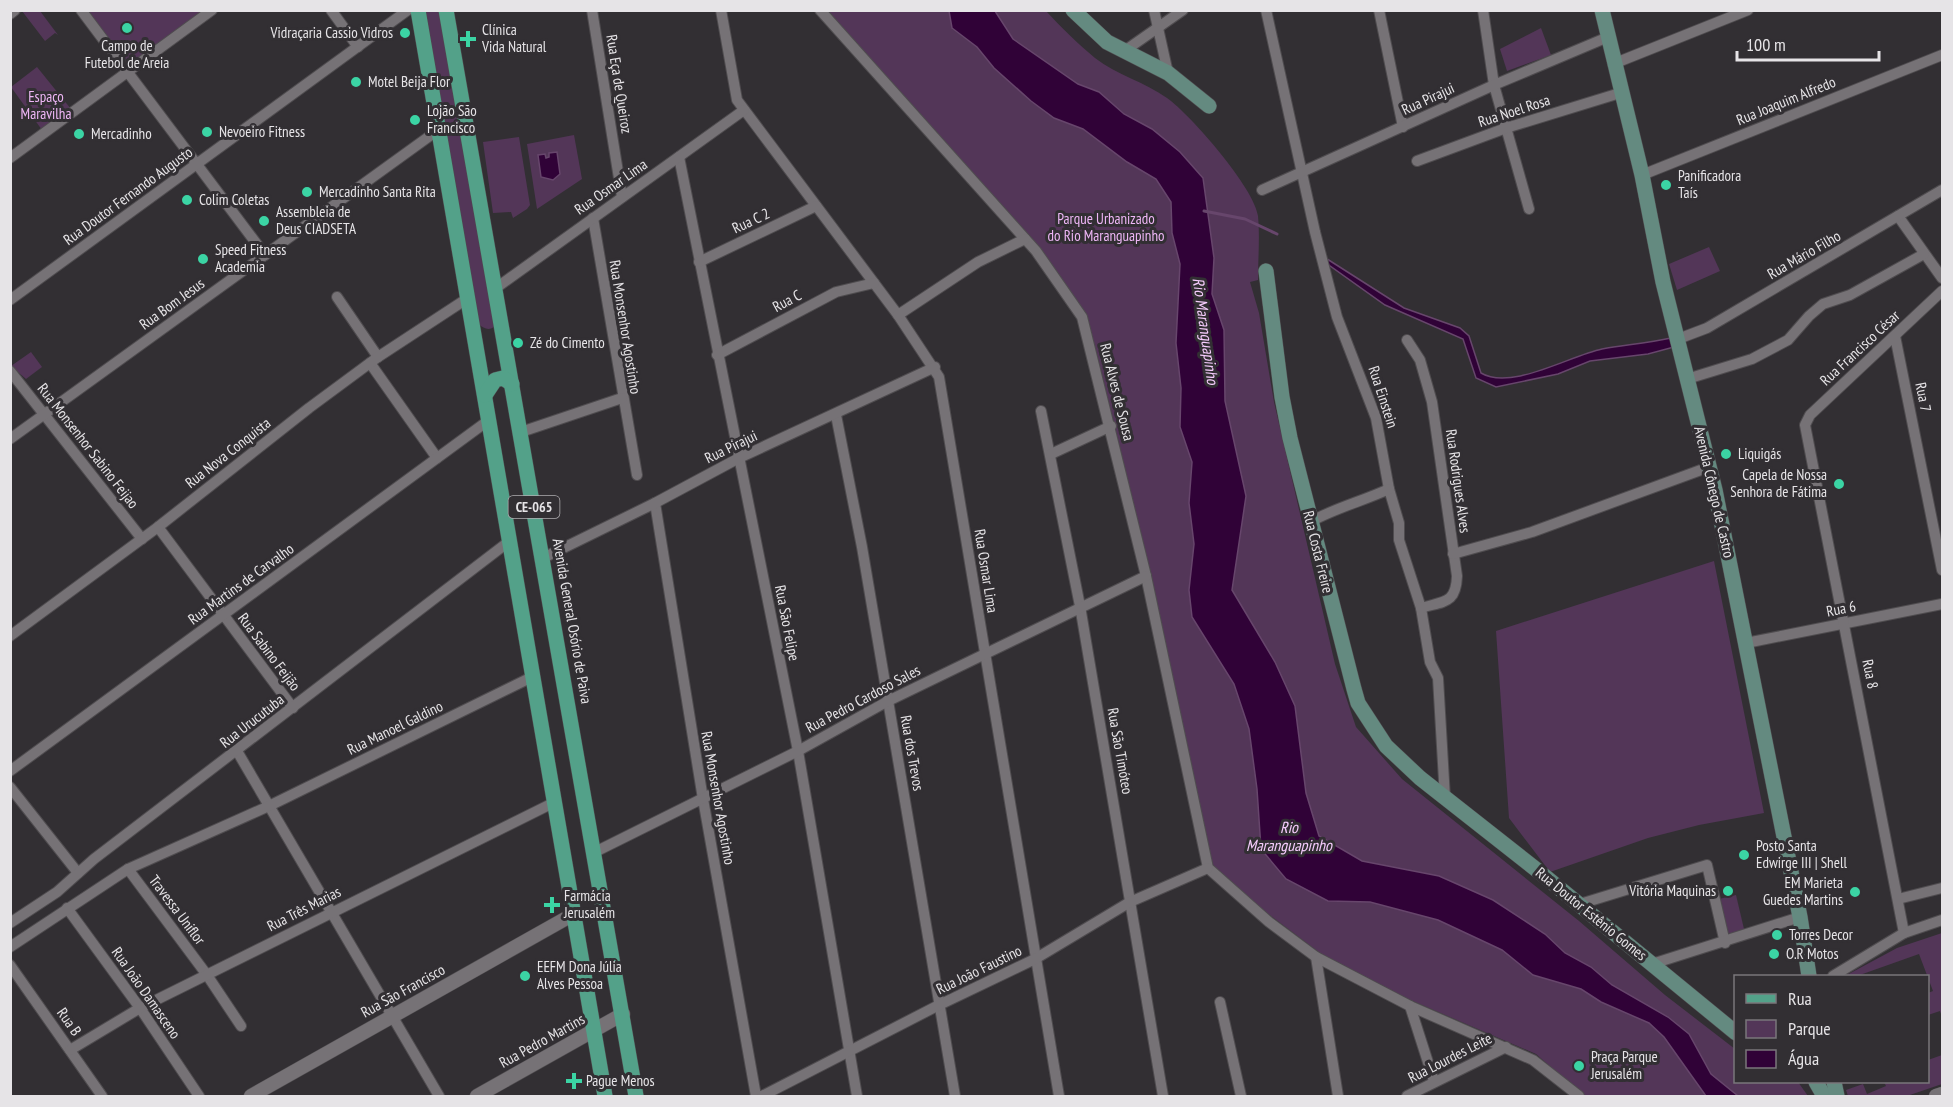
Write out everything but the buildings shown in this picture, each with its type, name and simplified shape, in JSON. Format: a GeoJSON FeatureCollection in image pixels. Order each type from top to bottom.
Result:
{"type":"FeatureCollection","features":[{"type":"Feature","properties":{"kind":"main road","name":"CE-065"},"geometry":{"type":"LineString","coordinates":[[418,10],[511,540],[572,915],[605,1096]]}},
{"type":"Feature","properties":{"kind":"main road","name":"Avenida General Osório de Paiva"},"geometry":{"type":"LineString","coordinates":[[446,10],[636,1096]]}},
{"type":"Feature","properties":{"kind":"main road"},"geometry":{"type":"LineString","coordinates":[[1073,10],[1088,17],[1123,52],[1168,73],[1209,106]]}},
{"type":"Feature","properties":{"kind":"main road","name":"Avenida Cônego de Castro"},"geometry":{"type":"LineString","coordinates":[[1602,10],[1709,467],[1800,917],[1809,975]]}},
{"type":"Feature","properties":{"kind":"main road","name":"Rua Costa Freire"},"geometry":{"type":"LineString","coordinates":[[1266,271],[1282,397],[1310,522],[1358,703],[1386,746],[1445,798]]}},
{"type":"Feature","properties":{"kind":"main road"},"geometry":{"type":"LineString","coordinates":[[472,323],[481,331],[493,333],[497,330],[501,319]]}},
{"type":"Feature","properties":{"kind":"main road"},"geometry":{"type":"LineString","coordinates":[[485,395],[495,380],[503,378],[512,384]]}},
{"type":"Feature","properties":{"kind":"main road","name":"Rua Doutor Estênio Gomes"},"geometry":{"type":"LineString","coordinates":[[1445,798],[1580,904],[1734,1031]]}},
{"type":"Feature","properties":{"kind":"street"},"geometry":{"type":"LineString","coordinates":[[10,14],[15,10]]}},
{"type":"Feature","properties":{"kind":"street"},"geometry":{"type":"LineString","coordinates":[[81,10],[265,255]]}},
{"type":"Feature","properties":{"kind":"street"},"geometry":{"type":"LineString","coordinates":[[10,158],[212,10]]}},
{"type":"Feature","properties":{"kind":"street"},"geometry":{"type":"LineString","coordinates":[[332,10],[358,47]]}},
{"type":"Feature","properties":{"kind":"street","name":"Rua Doutor Fernando Augusto"},"geometry":{"type":"LineString","coordinates":[[10,300],[408,10]]}},
{"type":"Feature","properties":{"kind":"street","name":"Rua Eça de Queiroz"},"geometry":{"type":"LineString","coordinates":[[592,10],[622,197]]}},
{"type":"Feature","properties":{"kind":"street","name":"Rua Osmar Lima"},"geometry":{"type":"LineString","coordinates":[[721,10],[737,100],[898,315],[935,367],[939,377],[1059,1096]]}},
{"type":"Feature","properties":{"kind":"street","name":"Rua Alves de Sousa"},"geometry":{"type":"LineString","coordinates":[[820,10],[1025,239],[1082,317],[1111,426],[1146,576],[1208,868]]}},
{"type":"Feature","properties":{"kind":"street"},"geometry":{"type":"LineString","coordinates":[[1154,10],[1168,73]]}},
{"type":"Feature","properties":{"kind":"street"},"geometry":{"type":"LineString","coordinates":[[1123,52],[1183,10]]}},
{"type":"Feature","properties":{"kind":"street","name":"Rua Einstein"},"geometry":{"type":"LineString","coordinates":[[1266,10],[1320,253],[1337,317],[1376,418],[1389,489],[1399,523],[1399,540],[1421,608],[1431,662],[1438,678],[1445,798]]}},
{"type":"Feature","properties":{"kind":"street"},"geometry":{"type":"LineString","coordinates":[[1379,10],[1403,127]]}},
{"type":"Feature","properties":{"kind":"street"},"geometry":{"type":"LineString","coordinates":[[1483,10],[1494,85],[1529,209]]}},
{"type":"Feature","properties":{"kind":"street"},"geometry":{"type":"LineString","coordinates":[[1613,64],[1748,10]]}},
{"type":"Feature","properties":{"kind":"street","name":"Rua Pirajui"},"geometry":{"type":"LineString","coordinates":[[1262,190],[1304,173],[1494,85],[1608,38]]}},
{"type":"Feature","properties":{"kind":"street","name":"Rua Joaquim Alfredo"},"geometry":{"type":"LineString","coordinates":[[1642,175],[1942,55]]}},
{"type":"Feature","properties":{"kind":"street","name":"Rua Noel Rosa"},"geometry":{"type":"LineString","coordinates":[[1417,161],[1506,128],[1620,93]]}},
{"type":"Feature","properties":{"kind":"street","name":"Rua Osmar Lima"},"geometry":{"type":"LineString","coordinates":[[496,288],[744,110]]}},
{"type":"Feature","properties":{"kind":"street","name":"Rua Bom Jesus"},"geometry":{"type":"LineString","coordinates":[[10,440],[438,130]]}},
{"type":"Feature","properties":{"kind":"street","name":"Rua São Felipe"},"geometry":{"type":"LineString","coordinates":[[679,157],[798,751],[857,1096]]}},
{"type":"Feature","properties":{"kind":"street","name":"Rua Mário Filho"},"geometry":{"type":"LineString","coordinates":[[1678,339],[1707,328],[1942,190]]}},
{"type":"Feature","properties":{"kind":"street","name":"Rua C 2"},"geometry":{"type":"LineString","coordinates":[[699,262],[816,206]]}},
{"type":"Feature","properties":{"kind":"street"},"geometry":{"type":"LineString","coordinates":[[1898,216],[1942,278]]}},
{"type":"Feature","properties":{"kind":"street","name":"Rua Monsenhor Agostinho"},"geometry":{"type":"LineString","coordinates":[[592,218],[637,475]]}},
{"type":"Feature","properties":{"kind":"street"},"geometry":{"type":"LineString","coordinates":[[898,315],[978,262],[1025,239]]}},
{"type":"Feature","properties":{"kind":"street"},"geometry":{"type":"LineString","coordinates":[[1687,379],[1752,359],[1788,340],[1823,304],[1850,295],[1924,254]]}},
{"type":"Feature","properties":{"kind":"street","name":"Rua C"},"geometry":{"type":"LineString","coordinates":[[717,355],[836,292],[874,283]]}},
{"type":"Feature","properties":{"kind":"street"},"geometry":{"type":"LineString","coordinates":[[337,297],[374,360],[437,458]]}},
{"type":"Feature","properties":{"kind":"street","name":"Rua Nova Conquista"},"geometry":{"type":"LineString","coordinates":[[10,636],[158,527],[374,360],[468,298]]}},
{"type":"Feature","properties":{"kind":"street","name":"Rua Francisco César"},"geometry":{"type":"LineString","coordinates":[[1806,422],[1895,336],[1940,298]]}},
{"type":"Feature","properties":{"kind":"street","name":"Rua 7"},"geometry":{"type":"LineString","coordinates":[[1895,336],[1942,570]]}},
{"type":"Feature","properties":{"kind":"street","name":"Rua Rodrigues Alves"},"geometry":{"type":"LineString","coordinates":[[1407,340],[1420,360],[1432,402],[1457,576],[1455,594],[1450,600],[1421,608]]}},
{"type":"Feature","properties":{"kind":"street","name":"Rua Pirajui"},"geometry":{"type":"LineString","coordinates":[[543,558],[655,503],[739,458],[836,415],[935,367]]}},
{"type":"Feature","properties":{"kind":"street","name":"Rua Monsenhor Sabino Feijao"},"geometry":{"type":"LineString","coordinates":[[10,371],[142,539]]}},
{"type":"Feature","properties":{"kind":"street"},"geometry":{"type":"LineString","coordinates":[[521,432],[622,398]]}},
{"type":"Feature","properties":{"kind":"street","name":"Rua São Timóteo"},"geometry":{"type":"LineString","coordinates":[[1041,411],[1052,454],[1080,606],[1163,1096]]}},
{"type":"Feature","properties":{"kind":"street","name":"Rua dos Trevos"},"geometry":{"type":"LineString","coordinates":[[836,415],[888,701],[955,1096]]}},
{"type":"Feature","properties":{"kind":"street","name":"Rua Martins de Carvalho"},"geometry":{"type":"LineString","coordinates":[[10,771],[489,420]]}},
{"type":"Feature","properties":{"kind":"street","name":"Rua 8"},"geometry":{"type":"LineString","coordinates":[[1806,422],[1904,933]]}},
{"type":"Feature","properties":{"kind":"street"},"geometry":{"type":"LineString","coordinates":[[1052,454],[1111,426]]}},
{"type":"Feature","properties":{"kind":"street"},"geometry":{"type":"LineString","coordinates":[[1453,554],[1532,532],[1709,467]]}},
{"type":"Feature","properties":{"kind":"street"},"geometry":{"type":"LineString","coordinates":[[1310,522],[1339,507],[1362,501],[1389,489]]}},
{"type":"Feature","properties":{"kind":"street","name":"Rua Monsenhor Agostinho"},"geometry":{"type":"LineString","coordinates":[[655,503],[703,799],[756,1096]]}},
{"type":"Feature","properties":{"kind":"street","name":"Rua Sabino Feijão"},"geometry":{"type":"LineString","coordinates":[[158,527],[292,708]]}},
{"type":"Feature","properties":{"kind":"street","name":"Rua Urucutuba"},"geometry":{"type":"LineString","coordinates":[[10,923],[69,881],[511,540]]}},
{"type":"Feature","properties":{"kind":"street","name":"Rua Pedro Cardoso Sales"},"geometry":{"type":"LineString","coordinates":[[595,852],[798,751],[888,701],[1146,576]]}},
{"type":"Feature","properties":{"kind":"street","name":"Rua 6"},"geometry":{"type":"LineString","coordinates":[[1746,643],[1942,604]]}},
{"type":"Feature","properties":{"kind":"street","name":"Rua Manoel Galdino"},"geometry":{"type":"LineString","coordinates":[[128,869],[269,806],[534,676]]}},
{"type":"Feature","properties":{"kind":"street"},"geometry":{"type":"LineString","coordinates":[[237,751],[439,1096]]}},
{"type":"Feature","properties":{"kind":"street"},"geometry":{"type":"LineString","coordinates":[[10,788],[78,873]]}},
{"type":"Feature","properties":{"kind":"street","name":"Rua Três Marias"},"geometry":{"type":"LineString","coordinates":[[70,1050],[140,1008],[555,802]]}},
{"type":"Feature","properties":{"kind":"street"},"geometry":{"type":"LineString","coordinates":[[1580,904],[1707,865],[1725,943]]}},
{"type":"Feature","properties":{"kind":"street"},"geometry":{"type":"LineString","coordinates":[[1208,868],[1269,922],[1316,957],[1410,1006],[1533,1060],[1579,1096]]}},
{"type":"Feature","properties":{"kind":"street","name":"Rua João Faustino"},"geometry":{"type":"LineString","coordinates":[[762,1096],[939,1005],[1035,959],[1130,902],[1208,868]]}},
{"type":"Feature","properties":{"kind":"street","name":"Travessa Uniflor"},"geometry":{"type":"LineString","coordinates":[[10,947],[128,869],[207,975],[241,1026]]}},
{"type":"Feature","properties":{"kind":"street"},"geometry":{"type":"LineString","coordinates":[[69,881],[81,899]]}},
{"type":"Feature","properties":{"kind":"street"},"geometry":{"type":"LineString","coordinates":[[1898,899],[1942,888]]}},
{"type":"Feature","properties":{"kind":"street","name":"Rua João Damasceno"},"geometry":{"type":"LineString","coordinates":[[68,908],[140,1008],[199,1096]]}},
{"type":"Feature","properties":{"kind":"street","name":"Rua São Francisco"},"geometry":{"type":"LineString","coordinates":[[251,1096],[572,915]]}},
{"type":"Feature","properties":{"kind":"street"},"geometry":{"type":"LineString","coordinates":[[1653,964],[1725,943],[1800,917]]}},
{"type":"Feature","properties":{"kind":"street"},"geometry":{"type":"LineString","coordinates":[[1835,975],[1904,933],[1942,920]]}},
{"type":"Feature","properties":{"kind":"street"},"geometry":{"type":"LineString","coordinates":[[1316,957],[1338,1096]]}},
{"type":"Feature","properties":{"kind":"street","name":"Rua B"},"geometry":{"type":"LineString","coordinates":[[10,965],[102,1096]]}},
{"type":"Feature","properties":{"kind":"street"},"geometry":{"type":"LineString","coordinates":[[1220,1002],[1241,1096]]}},
{"type":"Feature","properties":{"kind":"street"},"geometry":{"type":"LineString","coordinates":[[1410,1006],[1434,1081]]}},
{"type":"Feature","properties":{"kind":"street","name":"Rua Pedro Martins"},"geometry":{"type":"LineString","coordinates":[[477,1096],[622,1014]]}},
{"type":"Feature","properties":{"kind":"street","name":"Rua Lourdes Leite"},"geometry":{"type":"LineString","coordinates":[[1407,1096],[1506,1047]]}},
{"type":"Feature","properties":{"kind":"street"},"geometry":{"type":"LineString","coordinates":[[1936,1096],[1942,1094]]}},
{"type":"Feature","properties":{"kind":"green space"},"geometry":{"type":"Polygon","coordinates":[[[22,11],[40,11],[58,35],[55,33],[45,41],[22,11]]]}},
{"type":"Feature","properties":{"kind":"green space"},"geometry":{"type":"Polygon","coordinates":[[[86,11],[205,11],[128,67],[86,11]]]}},
{"type":"Feature","properties":{"kind":"green space"},"geometry":{"type":"Polygon","coordinates":[[[425,11],[440,11],[494,327],[490,329],[478,324],[425,11]]]}},
{"type":"Feature","properties":{"kind":"green space","name":"Parque Urbanizado do Rio Maranguapinho"},"geometry":{"type":"Polygon","coordinates":[[[826,11],[949,11],[952,29],[977,47],[994,68],[1031,101],[1054,118],[1083,129],[1127,162],[1156,179],[1171,202],[1172,233],[1180,264],[1176,343],[1181,388],[1180,427],[1192,462],[1189,503],[1194,544],[1189,590],[1192,617],[1234,684],[1249,729],[1257,789],[1261,849],[1286,879],[1328,901],[1370,902],[1438,920],[1502,950],[1533,975],[1581,989],[1601,1002],[1649,1023],[1664,1037],[1706,1096],[1584,1096],[1536,1054],[1408,999],[1320,953],[1242,894],[1213,867],[1148,562],[1074,297],[826,11]]]}},
{"type":"Feature","properties":{"kind":"green space","name":"Parque Urbanizado do Rio Maranguapinho"},"geometry":{"type":"Polygon","coordinates":[[[995,11],[1046,11],[1095,58],[1112,69],[1150,87],[1178,107],[1220,153],[1254,204],[1259,224],[1258,280],[1250,282],[1259,313],[1274,402],[1335,664],[1356,727],[1402,779],[1579,921],[1665,995],[1734,1048],[1734,1083],[1799,1083],[1808,1096],[1738,1096],[1711,1074],[1689,1034],[1668,1017],[1612,985],[1591,967],[1565,953],[1545,934],[1493,900],[1439,876],[1362,861],[1319,836],[1306,793],[1295,706],[1275,662],[1232,590],[1238,547],[1228,412],[1225,401],[1224,330],[1212,294],[1214,258],[1203,178],[1152,129],[1124,114],[1099,92],[1078,84],[1013,39],[995,11]]]}},
{"type":"Feature","properties":{"kind":"green space"},"geometry":{"type":"Polygon","coordinates":[[[1541,28],[1551,55],[1507,71],[1500,49],[1541,28]]]}},
{"type":"Feature","properties":{"kind":"green space","name":"Espaço Maravilha"},"geometry":{"type":"Polygon","coordinates":[[[37,67],[71,109],[42,130],[11,87],[37,67]]]}},
{"type":"Feature","properties":{"kind":"green space"},"geometry":{"type":"Polygon","coordinates":[[[574,135],[582,179],[537,209],[527,144],[574,135]]]}},
{"type":"Feature","properties":{"kind":"green space"},"geometry":{"type":"Polygon","coordinates":[[[519,137],[530,205],[513,218],[511,212],[493,213],[483,142],[519,137]]]}},
{"type":"Feature","properties":{"kind":"green space"},"geometry":{"type":"Polygon","coordinates":[[[1709,247],[1720,271],[1677,290],[1669,264],[1709,247]]]}},
{"type":"Feature","properties":{"kind":"green space"},"geometry":{"type":"Polygon","coordinates":[[[31,352],[42,367],[26,379],[11,366],[31,352]]]}},
{"type":"Feature","properties":{"kind":"green space"},"geometry":{"type":"Polygon","coordinates":[[[1714,561],[1764,813],[1699,825],[1648,838],[1550,872],[1509,818],[1496,631],[1714,561]]]}},
{"type":"Feature","properties":{"kind":"green space"},"geometry":{"type":"Polygon","coordinates":[[[1736,895],[1744,929],[1726,936],[1719,899],[1736,895]]]}},
{"type":"Feature","properties":{"kind":"green space"},"geometry":{"type":"Polygon","coordinates":[[[1942,933],[1942,1017],[1940,1011],[1929,1015],[1929,993],[1933,991],[1929,975],[1927,975],[1919,954],[1860,975],[1847,975],[1897,948],[1942,933]]]}},
{"type":"Feature","properties":{"kind":"green space"},"geometry":{"type":"Polygon","coordinates":[[[1942,1055],[1942,1084],[1907,1096],[1848,1096],[1846,1090],[1863,1084],[1867,1094],[1886,1086],[1884,1083],[1929,1083],[1929,1060],[1942,1055]]]}},
{"type":"Feature","properties":{"kind":"water","name":"Rio Maranguapinho"},"geometry":{"type":"Polygon","coordinates":[[[949,11],[995,11],[1013,39],[1078,84],[1099,92],[1124,114],[1152,129],[1180,152],[1203,178],[1214,258],[1212,294],[1224,330],[1225,401],[1246,496],[1232,590],[1275,662],[1295,706],[1306,793],[1319,836],[1362,861],[1439,876],[1493,900],[1545,934],[1565,953],[1591,967],[1612,985],[1668,1017],[1689,1034],[1711,1074],[1738,1096],[1706,1096],[1664,1037],[1649,1023],[1601,1002],[1581,989],[1533,975],[1502,950],[1438,920],[1370,902],[1328,901],[1286,879],[1261,849],[1257,789],[1249,729],[1234,684],[1192,617],[1189,590],[1194,544],[1189,503],[1192,462],[1180,427],[1181,388],[1176,343],[1180,264],[1172,233],[1171,202],[1156,179],[1127,162],[1083,129],[1054,118],[1031,101],[994,68],[977,47],[952,28],[949,11]]]}},
{"type":"Feature","properties":{"kind":"water"},"geometry":{"type":"Polygon","coordinates":[[[557,152],[560,174],[553,180],[541,177],[538,155],[545,154],[546,158],[549,157],[549,153],[557,152]]]}},
{"type":"Feature","properties":{"kind":"water"},"geometry":{"type":"Polygon","coordinates":[[[1324,257],[1404,308],[1460,328],[1469,336],[1481,373],[1493,377],[1508,378],[1524,375],[1602,349],[1671,338],[1674,347],[1648,354],[1590,361],[1558,374],[1496,387],[1476,378],[1463,339],[1385,305],[1326,263],[1324,257]]]}},
{"type":"Feature","properties":{"kind":"waterway"},"geometry":{"type":"LineString","coordinates":[[1204,211],[1245,219],[1277,234]]}},
{"type":"Feature","properties":{"kind":"place","name":"Campo de Futebol de Areia"},"geometry":{"type":"Point","coordinates":[127,28]}},
{"type":"Feature","properties":{"kind":"place","name":"Vidraçaria Cassio Vidros"},"geometry":{"type":"Point","coordinates":[405,33]}},
{"type":"Feature","properties":{"kind":"place","name":"Clínica Vida Natural"},"geometry":{"type":"Point","coordinates":[468,39]}},
{"type":"Feature","properties":{"kind":"place","name":"Motel Beija Flor"},"geometry":{"type":"Point","coordinates":[356,82]}},
{"type":"Feature","properties":{"kind":"place","name":"Lojão São Francisco"},"geometry":{"type":"Point","coordinates":[415,120]}},
{"type":"Feature","properties":{"kind":"place","name":"Nevoeiro Fitness"},"geometry":{"type":"Point","coordinates":[207,132]}},
{"type":"Feature","properties":{"kind":"place","name":"Mercadinho"},"geometry":{"type":"Point","coordinates":[79,134]}},
{"type":"Feature","properties":{"kind":"place","name":"Panificadora Taís"},"geometry":{"type":"Point","coordinates":[1666,185]}},
{"type":"Feature","properties":{"kind":"place","name":"Mercadinho Santa Rita"},"geometry":{"type":"Point","coordinates":[307,192]}},
{"type":"Feature","properties":{"kind":"place","name":"Colim Coletas"},"geometry":{"type":"Point","coordinates":[187,200]}},
{"type":"Feature","properties":{"kind":"place","name":"Assembleia de Deus CIADSETA"},"geometry":{"type":"Point","coordinates":[264,221]}},
{"type":"Feature","properties":{"kind":"place","name":"Speed Fitness Academia"},"geometry":{"type":"Point","coordinates":[203,259]}},
{"type":"Feature","properties":{"kind":"place","name":"Zé do Cimento"},"geometry":{"type":"Point","coordinates":[518,343]}},
{"type":"Feature","properties":{"kind":"place","name":"Liquigás"},"geometry":{"type":"Point","coordinates":[1726,454]}},
{"type":"Feature","properties":{"kind":"place","name":"Capela de Nossa Senhora de Fátima"},"geometry":{"type":"Point","coordinates":[1839,484]}},
{"type":"Feature","properties":{"kind":"place","name":"Posto Santa Edwirge III | Shell"},"geometry":{"type":"Point","coordinates":[1744,855]}},
{"type":"Feature","properties":{"kind":"place","name":"Vitória Maquinas"},"geometry":{"type":"Point","coordinates":[1728,891]}},
{"type":"Feature","properties":{"kind":"place","name":"EM Marieta Guedes Martins"},"geometry":{"type":"Point","coordinates":[1855,892]}},
{"type":"Feature","properties":{"kind":"place","name":"Farmácia Jerusalém"},"geometry":{"type":"Point","coordinates":[552,905]}},
{"type":"Feature","properties":{"kind":"place","name":"Torres Decor"},"geometry":{"type":"Point","coordinates":[1777,935]}},
{"type":"Feature","properties":{"kind":"place","name":"O.R Motos"},"geometry":{"type":"Point","coordinates":[1774,954]}},
{"type":"Feature","properties":{"kind":"place","name":"EEFM Dona Júlia Alves Pessoa"},"geometry":{"type":"Point","coordinates":[525,976]}},
{"type":"Feature","properties":{"kind":"place","name":"Praça Parque Jerusalém"},"geometry":{"type":"Point","coordinates":[1579,1066]}},
{"type":"Feature","properties":{"kind":"place","name":"Pague Menos"},"geometry":{"type":"Point","coordinates":[574,1081]}}]}
